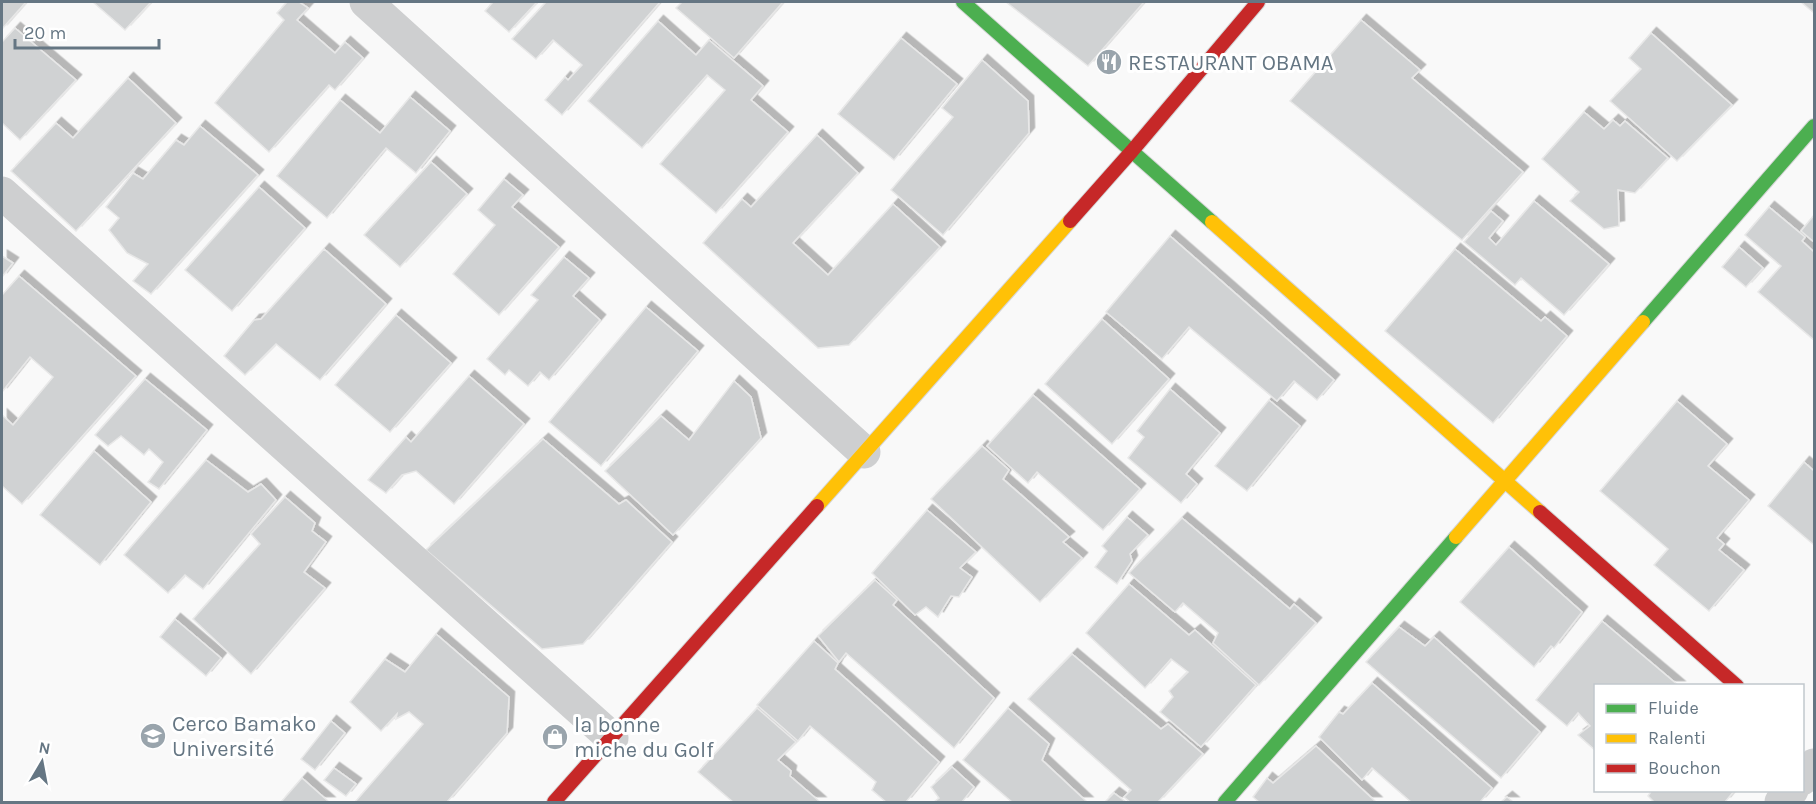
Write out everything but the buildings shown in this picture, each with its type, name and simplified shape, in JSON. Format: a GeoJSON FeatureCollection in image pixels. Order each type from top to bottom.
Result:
{"type":"FeatureCollection","features":[{"type":"Feature","properties":{"kind":"street"},"geometry":{"type":"LineString","coordinates":[[366,2],[864,452]]}},
{"type":"Feature","properties":{"kind":"street"},"geometry":{"type":"LineString","coordinates":[[963,2],[1735,684]]}},
{"type":"Feature","properties":{"kind":"street"},"geometry":{"type":"LineString","coordinates":[[554,802],[1132,151],[1258,2]]}},
{"type":"Feature","properties":{"kind":"street"},"geometry":{"type":"LineString","coordinates":[[1225,802],[1815,126]]}},
{"type":"Feature","properties":{"kind":"street"},"geometry":{"type":"LineString","coordinates":[[2,193],[612,738]]}},
{"type":"Feature","properties":{"kind":"street"},"geometry":{"type":"LineString","coordinates":[[1804,777],[1815,765]]}},
{"type":"Feature","properties":{"kind":"traffic: fast"},"geometry":{"type":"LineString","coordinates":[[963,2],[1212,222]]}},
{"type":"Feature","properties":{"kind":"traffic: fast"},"geometry":{"type":"LineString","coordinates":[[1643,322],[1814,126]]}},
{"type":"Feature","properties":{"kind":"traffic: fast"},"geometry":{"type":"LineString","coordinates":[[1225,802],[1456,537]]}},
{"type":"Feature","properties":{"kind":"traffic: slow"},"geometry":{"type":"LineString","coordinates":[[817,506],[1070,221]]}},
{"type":"Feature","properties":{"kind":"traffic: slow"},"geometry":{"type":"LineString","coordinates":[[1212,222],[1540,512]]}},
{"type":"Feature","properties":{"kind":"traffic: slow"},"geometry":{"type":"LineString","coordinates":[[1456,537],[1643,322]]}},
{"type":"Feature","properties":{"kind":"traffic: jam"},"geometry":{"type":"LineString","coordinates":[[1070,221],[1258,2]]}},
{"type":"Feature","properties":{"kind":"traffic: jam"},"geometry":{"type":"LineString","coordinates":[[554,802],[817,506]]}},
{"type":"Feature","properties":{"kind":"traffic: jam"},"geometry":{"type":"LineString","coordinates":[[1540,512],[1735,684]]}},
{"type":"Feature","properties":{"kind":"place","name":"RESTAURANT OBAMA"},"geometry":{"type":"Point","coordinates":[1109,62]}},
{"type":"Feature","properties":{"kind":"place","name":"Cerco Bamako Université"},"geometry":{"type":"Point","coordinates":[153,736]}},
{"type":"Feature","properties":{"kind":"place","name":"la bonne miche du Golf"},"geometry":{"type":"Point","coordinates":[555,737]}}]}
